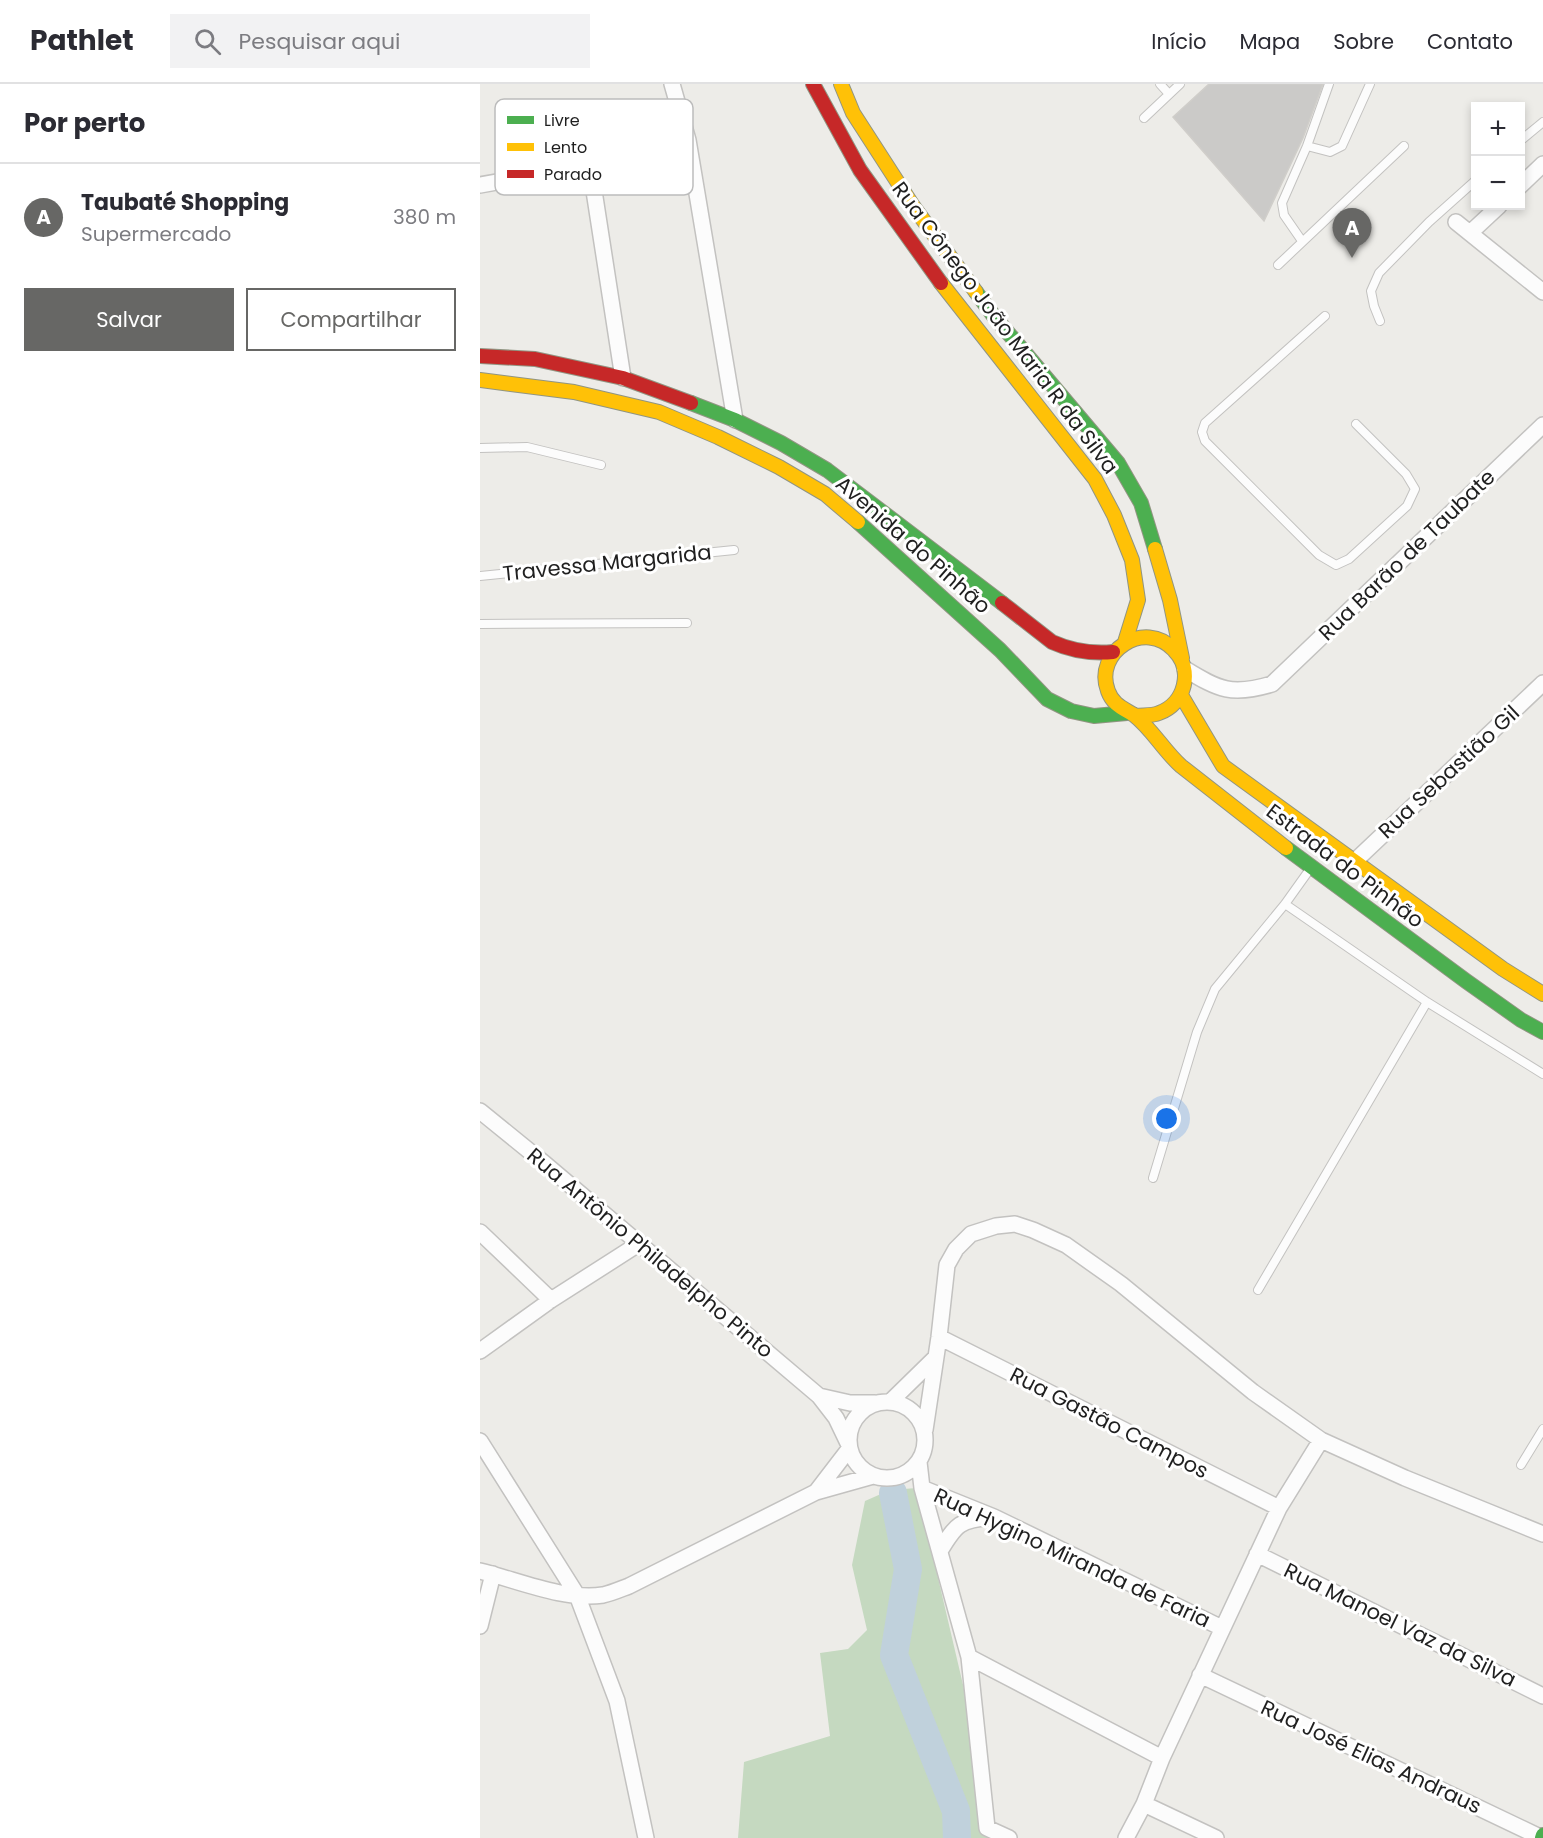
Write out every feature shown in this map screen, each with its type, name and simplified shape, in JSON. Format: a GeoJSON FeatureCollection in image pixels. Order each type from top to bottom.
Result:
{"type":"FeatureCollection","features":[{"type":"Feature","properties":{"kind":"street"},"geometry":{"type":"LineString","coordinates":[[672,84],[676,99]]}},
{"type":"Feature","properties":{"kind":"street","name":"Rua Cônego João Maria R da Silva"},"geometry":{"type":"LineString","coordinates":[[813,84],[860,170],[939,280],[1095,479],[1114,515],[1132,560],[1138,600],[1125,642]]}},
{"type":"Feature","properties":{"kind":"street","name":"Rua Cônego João Maria R da Silva"},"geometry":{"type":"LineString","coordinates":[[841,84],[853,113],[913,206],[993,315],[1124,473],[1141,503],[1170,600],[1184,665]]}},
{"type":"Feature","properties":{"kind":"street"},"geometry":{"type":"LineString","coordinates":[[1525,182],[1543,165]]}},
{"type":"Feature","properties":{"kind":"street"},"geometry":{"type":"LineString","coordinates":[[693,171],[735,420]]}},
{"type":"Feature","properties":{"kind":"street"},"geometry":{"type":"LineString","coordinates":[[480,185],[495,182]]}},
{"type":"Feature","properties":{"kind":"street"},"geometry":{"type":"LineString","coordinates":[[595,195],[623,378]]}},
{"type":"Feature","properties":{"kind":"street"},"geometry":{"type":"LineString","coordinates":[[1470,233],[1495,210]]}},
{"type":"Feature","properties":{"kind":"street"},"geometry":{"type":"LineString","coordinates":[[1456,222],[1543,292]]}},
{"type":"Feature","properties":{"kind":"street"},"geometry":{"type":"LineString","coordinates":[[480,356],[535,359],[623,378],[735,420],[827,470],[1052,642],[1072,652],[1113,652]]}},
{"type":"Feature","properties":{"kind":"street","name":"Avenida do Pinhão"},"geometry":{"type":"LineString","coordinates":[[480,380],[574,392],[659,412],[718,437],[778,467],[825,494],[863,526],[1000,650],[1047,699],[1071,711],[1094,716],[1131,714]]}},
{"type":"Feature","properties":{"kind":"street","name":"Rua Barão de Taubate"},"geometry":{"type":"LineString","coordinates":[[1184,665],[1210,684],[1233,691],[1250,691],[1272,684],[1543,425]]}},
{"type":"Feature","properties":{"kind":"street"},"geometry":{"type":"LineString","coordinates":[[1137,637],[1151,637],[1164,641],[1175,650],[1184,665],[1185,682],[1181,695],[1173,706],[1162,714],[1149,717],[1131,714],[1113,702],[1104,677],[1113,652],[1125,642],[1137,637]]}},
{"type":"Feature","properties":{"kind":"street","name":"Rua Sebastião Gil"},"geometry":{"type":"LineString","coordinates":[[1355,861],[1543,683]]}},
{"type":"Feature","properties":{"kind":"street","name":"Estrada do Pinhão"},"geometry":{"type":"LineString","coordinates":[[1181,695],[1223,766],[1503,969],[1543,994]]}},
{"type":"Feature","properties":{"kind":"street","name":"Estrada do Pinhão"},"geometry":{"type":"LineString","coordinates":[[1131,714],[1165,751],[1219,798],[1382,921],[1521,1020],[1543,1032]]}},
{"type":"Feature","properties":{"kind":"street","name":"Rua Antônio Philadelpho Pinto"},"geometry":{"type":"LineString","coordinates":[[480,1111],[640,1243],[819,1396],[836,1418],[849,1446]]}},
{"type":"Feature","properties":{"kind":"street"},"geometry":{"type":"LineString","coordinates":[[849,1446],[856,1463],[873,1476],[885,1479],[910,1472],[919,1462],[924,1452],[924,1430],[939,1337],[947,1265],[956,1249],[971,1234],[996,1226],[1015,1224],[1033,1230],[1075,1251],[1121,1284],[1253,1392],[1321,1440],[1405,1478],[1543,1534]]}},
{"type":"Feature","properties":{"kind":"street"},"geometry":{"type":"LineString","coordinates":[[480,1232],[552,1300]]}},
{"type":"Feature","properties":{"kind":"street"},"geometry":{"type":"LineString","coordinates":[[480,1351],[552,1300],[640,1243]]}},
{"type":"Feature","properties":{"kind":"street","name":"Rua Gastão Campos"},"geometry":{"type":"LineString","coordinates":[[939,1337],[1279,1508]]}},
{"type":"Feature","properties":{"kind":"street"},"geometry":{"type":"LineString","coordinates":[[816,1492],[849,1446],[853,1422],[859,1414],[868,1407],[884,1402],[935,1358]]}},
{"type":"Feature","properties":{"kind":"street"},"geometry":{"type":"LineString","coordinates":[[819,1396],[850,1403],[901,1404],[912,1410],[920,1419],[924,1430]]}},
{"type":"Feature","properties":{"kind":"street"},"geometry":{"type":"LineString","coordinates":[[1126,1838],[1144,1804],[1162,1758],[1279,1508],[1321,1440]]}},
{"type":"Feature","properties":{"kind":"street"},"geometry":{"type":"LineString","coordinates":[[480,1441],[578,1595],[617,1701],[646,1838]]}},
{"type":"Feature","properties":{"kind":"street"},"geometry":{"type":"LineString","coordinates":[[919,1462],[922,1488],[969,1657],[987,1828],[1009,1838]]}},
{"type":"Feature","properties":{"kind":"street"},"geometry":{"type":"LineString","coordinates":[[480,1626],[487,1573],[553,1591],[578,1595],[602,1595],[629,1586],[816,1492],[873,1476]]}},
{"type":"Feature","properties":{"kind":"street","name":"Rua Hygino Miranda de Faria"},"geometry":{"type":"LineString","coordinates":[[922,1488],[994,1517],[1222,1628]]}},
{"type":"Feature","properties":{"kind":"street"},"geometry":{"type":"LineString","coordinates":[[940,1551],[952,1531],[968,1519],[994,1517]]}},
{"type":"Feature","properties":{"kind":"street","name":"Rua Manoel Vaz da Silva"},"geometry":{"type":"LineString","coordinates":[[1257,1554],[1543,1696]]}},
{"type":"Feature","properties":{"kind":"street"},"geometry":{"type":"LineString","coordinates":[[969,1657],[1162,1758]]}},
{"type":"Feature","properties":{"kind":"street","name":"Rua José Elias Andraus"},"geometry":{"type":"LineString","coordinates":[[1200,1675],[1542,1837]]}},
{"type":"Feature","properties":{"kind":"street"},"geometry":{"type":"LineString","coordinates":[[1144,1804],[1216,1838]]}},
{"type":"Feature","properties":{"kind":"lane"},"geometry":{"type":"LineString","coordinates":[[1160,84],[1169,94]]}},
{"type":"Feature","properties":{"kind":"lane"},"geometry":{"type":"LineString","coordinates":[[1144,118],[1180,84]]}},
{"type":"Feature","properties":{"kind":"lane"},"geometry":{"type":"LineString","coordinates":[[1302,241],[1284,214],[1282,203],[1307,146],[1329,84]]}},
{"type":"Feature","properties":{"kind":"lane"},"geometry":{"type":"LineString","coordinates":[[1307,146],[1330,152],[1342,146],[1370,84]]}},
{"type":"Feature","properties":{"kind":"lane"},"geometry":{"type":"LineString","coordinates":[[1525,138],[1543,122]]}},
{"type":"Feature","properties":{"kind":"lane"},"geometry":{"type":"LineString","coordinates":[[1278,265],[1404,146]]}},
{"type":"Feature","properties":{"kind":"lane"},"geometry":{"type":"LineString","coordinates":[[1380,321],[1371,291],[1379,273],[1429,222],[1471,184]]}},
{"type":"Feature","properties":{"kind":"lane"},"geometry":{"type":"LineString","coordinates":[[1325,316],[1205,423],[1202,432],[1205,441],[1269,507],[1319,555],[1336,565],[1350,559],[1407,506],[1415,489],[1406,474],[1356,424]]}},
{"type":"Feature","properties":{"kind":"lane"},"geometry":{"type":"LineString","coordinates":[[480,448],[526,447],[602,465]]}},
{"type":"Feature","properties":{"kind":"lane","name":"Travessa Margarida"},"geometry":{"type":"LineString","coordinates":[[480,576],[734,550]]}},
{"type":"Feature","properties":{"kind":"lane"},"geometry":{"type":"LineString","coordinates":[[480,624],[687,623]]}},
{"type":"Feature","properties":{"kind":"lane"},"geometry":{"type":"LineString","coordinates":[[1153,1178],[1197,1032],[1215,989],[1311,867]]}},
{"type":"Feature","properties":{"kind":"lane"},"geometry":{"type":"LineString","coordinates":[[1284,904],[1427,1002],[1543,1074]]}},
{"type":"Feature","properties":{"kind":"lane"},"geometry":{"type":"LineString","coordinates":[[1258,1290],[1427,1002]]}},
{"type":"Feature","properties":{"kind":"lane"},"geometry":{"type":"LineString","coordinates":[[1521,1465],[1543,1429]]}},
{"type":"Feature","properties":{"kind":"green space"},"geometry":{"type":"Polygon","coordinates":[[[917,1488],[964,1689],[983,1832],[990,1838],[738,1838],[744,1762],[830,1736],[820,1653],[848,1649],[867,1630],[852,1565],[865,1501],[890,1490],[917,1488]]]}},
{"type":"Feature","properties":{"kind":"building"},"geometry":{"type":"Polygon","coordinates":[[[1209,84],[1323,84],[1303,138],[1264,221],[1173,117],[1209,84]]]}},
{"type":"Feature","properties":{"kind":"waterway"},"geometry":{"type":"LineString","coordinates":[[893,1493],[908,1569],[894,1655],[956,1811],[957,1838]]}},
{"type":"Feature","properties":{"kind":"traffic: fast"},"geometry":{"type":"LineString","coordinates":[[976,292],[1118,463],[1141,503],[1155,549]]}},
{"type":"Feature","properties":{"kind":"traffic: fast"},"geometry":{"type":"LineString","coordinates":[[691,403],[735,420],[827,470],[1002,603]]}},
{"type":"Feature","properties":{"kind":"traffic: fast"},"geometry":{"type":"LineString","coordinates":[[858,522],[1000,650],[1047,699],[1071,711],[1094,716],[1127,713]]}},
{"type":"Feature","properties":{"kind":"traffic: fast"},"geometry":{"type":"LineString","coordinates":[[1286,848],[1466,981],[1521,1020],[1543,1032]]}},
{"type":"Feature","properties":{"kind":"traffic: slow"},"geometry":{"type":"LineString","coordinates":[[841,84],[853,113],[913,206],[976,292]]}},
{"type":"Feature","properties":{"kind":"traffic: slow"},"geometry":{"type":"LineString","coordinates":[[941,283],[1095,479],[1114,515],[1132,560],[1138,600],[1125,642]]}},
{"type":"Feature","properties":{"kind":"traffic: slow"},"geometry":{"type":"LineString","coordinates":[[480,380],[574,392],[659,412],[718,437],[779,467],[825,494],[858,522]]}},
{"type":"Feature","properties":{"kind":"traffic: slow"},"geometry":{"type":"LineString","coordinates":[[1155,549],[1170,600],[1182,658]]}},
{"type":"Feature","properties":{"kind":"traffic: slow"},"geometry":{"type":"LineString","coordinates":[[1136,716],[1156,714],[1168,709],[1184,686],[1184,667],[1180,658],[1162,641],[1149,637],[1124,644],[1115,652],[1108,664],[1105,677],[1113,700],[1134,715],[1181,766],[1286,848]]}},
{"type":"Feature","properties":{"kind":"traffic: slow"},"geometry":{"type":"LineString","coordinates":[[1181,695],[1223,766],[1503,969],[1543,994]]}},
{"type":"Feature","properties":{"kind":"traffic: jam"},"geometry":{"type":"LineString","coordinates":[[813,84],[860,170],[941,283]]}},
{"type":"Feature","properties":{"kind":"traffic: jam"},"geometry":{"type":"LineString","coordinates":[[480,356],[535,359],[623,378],[691,403]]}},
{"type":"Feature","properties":{"kind":"traffic: jam"},"geometry":{"type":"LineString","coordinates":[[1002,603],[1052,642],[1082,651],[1113,652]]}},
{"type":"Feature","properties":{"kind":"place","name":"Taubaté Shopping"},"geometry":{"type":"Point","coordinates":[1352,258]}}]}
